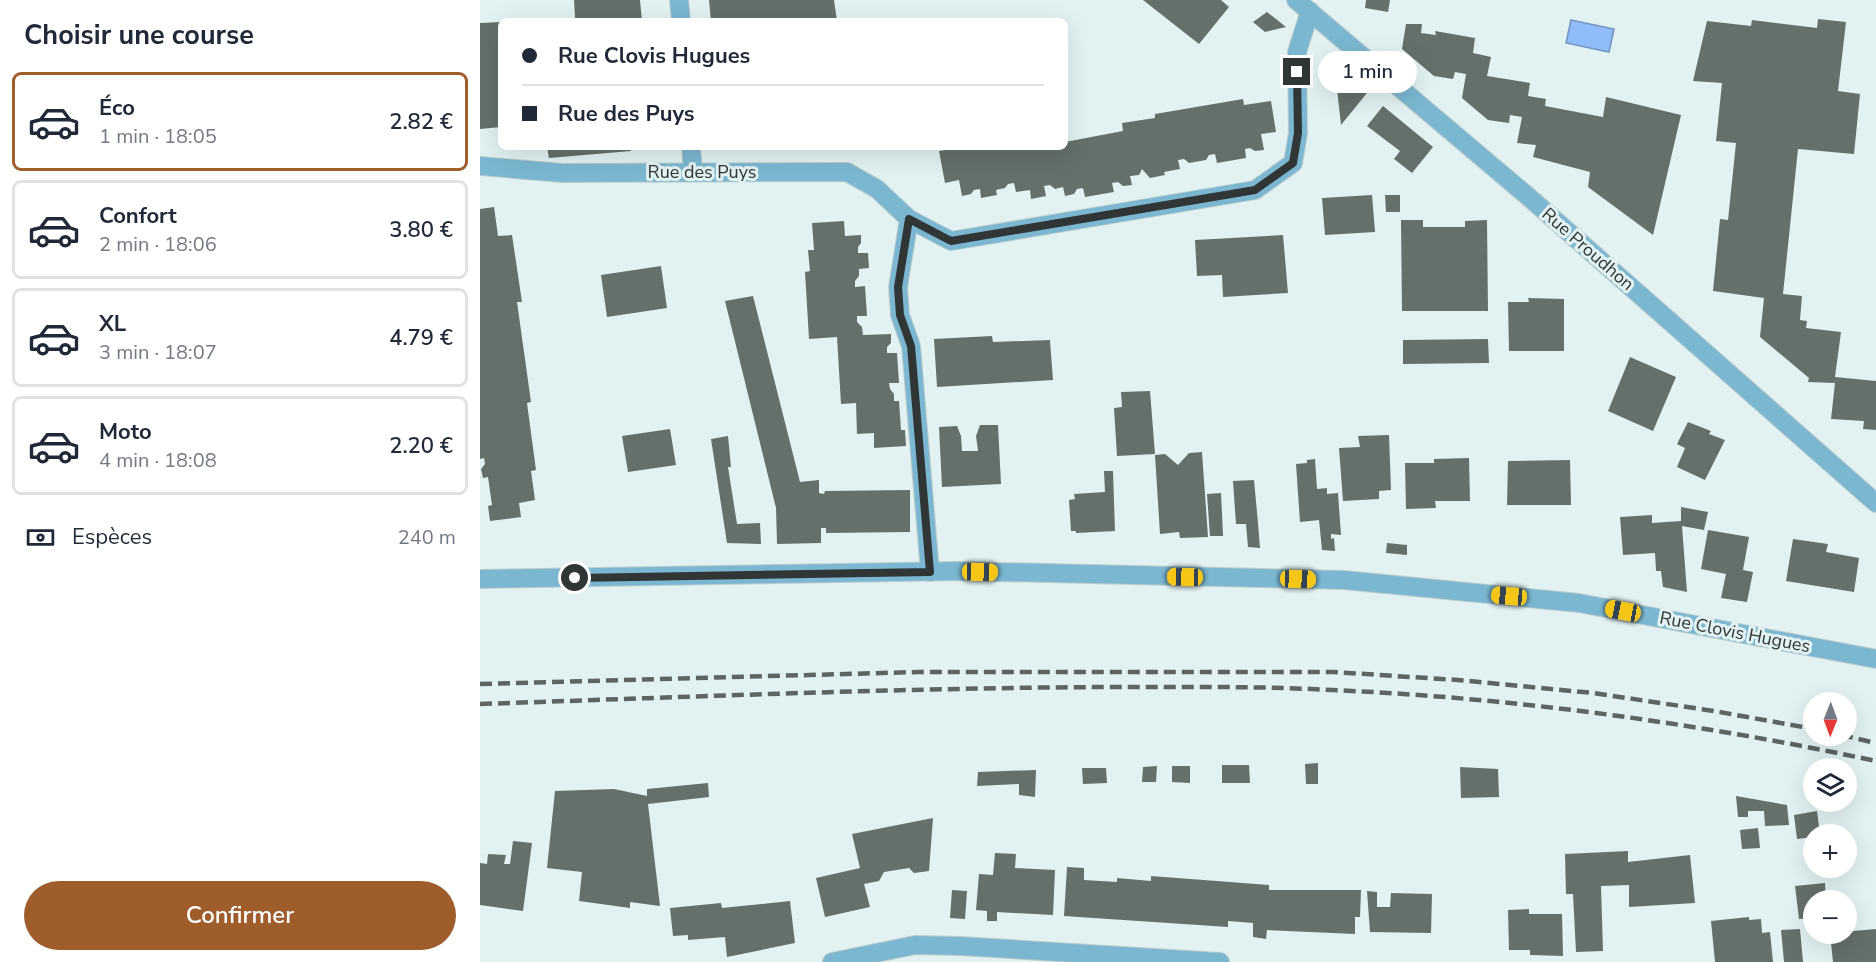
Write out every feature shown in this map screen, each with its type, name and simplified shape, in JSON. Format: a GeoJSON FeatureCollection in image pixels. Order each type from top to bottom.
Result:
{"type":"FeatureCollection","features":[{"type":"Feature","properties":{"kind":"street"},"geometry":{"type":"LineString","coordinates":[[679,0],[681,18]]}},
{"type":"Feature","properties":{"kind":"street","name":"Rue des Puys"},"geometry":{"type":"LineString","coordinates":[[480,166],[562,173],[847,172],[877,189],[909,219],[951,241],[1255,190],[1293,163],[1298,133],[1297,52],[1303,5]]}},
{"type":"Feature","properties":{"kind":"street","name":"Rue Proudhon"},"geometry":{"type":"LineString","coordinates":[[1303,5],[1531,199],[1876,502]]}},
{"type":"Feature","properties":{"kind":"street"},"geometry":{"type":"LineString","coordinates":[[691,150],[693,172]]}},
{"type":"Feature","properties":{"kind":"street"},"geometry":{"type":"LineString","coordinates":[[909,219],[898,287],[900,315],[911,346],[930,572]]}},
{"type":"Feature","properties":{"kind":"street","name":"Rue Clovis Hugues"},"geometry":{"type":"LineString","coordinates":[[480,579],[930,572],[1344,580],[1579,603],[1876,659]]}},
{"type":"Feature","properties":{"kind":"street"},"geometry":{"type":"LineString","coordinates":[[832,962],[915,945],[1220,962]]}},
{"type":"Feature","properties":{"kind":"water"},"geometry":{"type":"Polygon","coordinates":[[[1571,20],[1614,29],[1609,52],[1566,43],[1571,20]]]}},
{"type":"Feature","properties":{"kind":"building"},"geometry":{"type":"Polygon","coordinates":[[[574,0],[640,0],[642,18],[575,18],[574,0]]]}},
{"type":"Feature","properties":{"kind":"building"},"geometry":{"type":"Polygon","coordinates":[[[709,0],[834,0],[837,18],[711,18],[709,0]]]}},
{"type":"Feature","properties":{"kind":"building"},"geometry":{"type":"Polygon","coordinates":[[[1143,0],[1221,0],[1229,7],[1199,44],[1143,0]]]}},
{"type":"Feature","properties":{"kind":"building"},"geometry":{"type":"Polygon","coordinates":[[[1366,0],[1390,0],[1388,12],[1365,8],[1366,0]]]}},
{"type":"Feature","properties":{"kind":"building"},"geometry":{"type":"Polygon","coordinates":[[[1267,12],[1286,27],[1265,32],[1253,22],[1267,12]]]}},
{"type":"Feature","properties":{"kind":"building"},"geometry":{"type":"Polygon","coordinates":[[[1818,19],[1846,22],[1838,91],[1860,94],[1854,154],[1798,149],[1783,294],[1802,296],[1800,320],[1807,321],[1806,328],[1841,332],[1835,377],[1876,381],[1876,430],[1863,429],[1864,421],[1831,419],[1835,383],[1808,382],[1809,378],[1760,337],[1764,298],[1713,291],[1720,219],[1728,220],[1736,143],[1716,141],[1722,83],[1693,81],[1707,21],[1751,26],[1752,20],[1817,28],[1818,19]]]}},
{"type":"Feature","properties":{"kind":"building"},"geometry":{"type":"Polygon","coordinates":[[[498,22],[498,127],[480,129],[480,23],[498,22]]]}},
{"type":"Feature","properties":{"kind":"building"},"geometry":{"type":"Polygon","coordinates":[[[1406,24],[1422,24],[1421,33],[1436,35],[1435,31],[1475,38],[1473,53],[1491,57],[1487,76],[1530,83],[1528,96],[1546,99],[1545,106],[1603,117],[1606,97],[1681,115],[1653,235],[1588,187],[1590,172],[1533,157],[1536,145],[1517,143],[1522,117],[1510,115],[1509,123],[1488,120],[1462,98],[1466,74],[1455,72],[1453,79],[1434,76],[1402,49],[1406,24]]]}},
{"type":"Feature","properties":{"kind":"building"},"geometry":{"type":"Polygon","coordinates":[[[1342,72],[1367,93],[1341,125],[1336,80],[1342,72]]]}},
{"type":"Feature","properties":{"kind":"building"},"geometry":{"type":"Polygon","coordinates":[[[1243,99],[1244,105],[1271,101],[1276,132],[1261,134],[1264,150],[1245,149],[1246,158],[1217,163],[1215,154],[1209,155],[1206,160],[1189,163],[1184,159],[1178,160],[1180,169],[1164,172],[1165,175],[1150,178],[1142,169],[1139,175],[1130,176],[1132,185],[1123,186],[1118,182],[1112,183],[1114,192],[1085,197],[1083,188],[1077,189],[1074,194],[1065,196],[1063,187],[1055,189],[1050,185],[1044,186],[1046,196],[1031,199],[1030,190],[1016,192],[1014,183],[996,190],[997,195],[981,198],[980,189],[962,196],[959,180],[945,183],[939,151],[1068,150],[1068,141],[1123,131],[1122,123],[1155,118],[1155,114],[1243,99]]]}},
{"type":"Feature","properties":{"kind":"building"},"geometry":{"type":"Polygon","coordinates":[[[1383,106],[1433,147],[1412,173],[1394,159],[1400,151],[1367,126],[1383,106]]]}},
{"type":"Feature","properties":{"kind":"building"},"geometry":{"type":"Polygon","coordinates":[[[548,150],[631,151],[549,158],[548,150]]]}},
{"type":"Feature","properties":{"kind":"building"},"geometry":{"type":"Polygon","coordinates":[[[1372,195],[1375,232],[1325,235],[1322,198],[1372,195]]]}},
{"type":"Feature","properties":{"kind":"building"},"geometry":{"type":"Polygon","coordinates":[[[1385,195],[1400,195],[1400,212],[1386,212],[1385,195]]]}},
{"type":"Feature","properties":{"kind":"building"},"geometry":{"type":"Polygon","coordinates":[[[494,207],[498,236],[512,235],[522,302],[517,302],[531,402],[527,403],[536,470],[531,471],[535,500],[519,503],[521,517],[490,521],[488,506],[492,505],[488,477],[483,478],[481,469],[485,464],[484,458],[480,459],[480,209],[494,207]]]}},
{"type":"Feature","properties":{"kind":"building"},"geometry":{"type":"Polygon","coordinates":[[[1401,220],[1423,220],[1423,227],[1465,227],[1465,221],[1487,220],[1488,311],[1402,311],[1401,220]]]}},
{"type":"Feature","properties":{"kind":"building"},"geometry":{"type":"Polygon","coordinates":[[[844,221],[845,236],[861,235],[858,253],[868,253],[869,268],[859,269],[859,276],[855,281],[855,287],[865,286],[867,316],[857,316],[857,322],[862,327],[863,335],[891,334],[891,343],[887,347],[887,353],[897,353],[899,383],[889,383],[894,394],[894,401],[899,401],[901,430],[905,430],[906,446],[874,448],[874,433],[857,434],[856,403],[841,404],[837,337],[809,339],[805,272],[810,271],[808,250],[814,250],[812,223],[844,221]]]}},
{"type":"Feature","properties":{"kind":"building"},"geometry":{"type":"Polygon","coordinates":[[[1283,235],[1288,293],[1223,297],[1222,275],[1197,276],[1195,240],[1283,235]]]}},
{"type":"Feature","properties":{"kind":"building"},"geometry":{"type":"Polygon","coordinates":[[[661,266],[667,308],[607,317],[601,275],[661,266]]]}},
{"type":"Feature","properties":{"kind":"building"},"geometry":{"type":"Polygon","coordinates":[[[753,296],[800,482],[819,480],[819,493],[824,494],[825,491],[910,490],[910,532],[826,533],[826,528],[821,528],[821,543],[777,544],[776,508],[725,301],[753,296]]]}},
{"type":"Feature","properties":{"kind":"building"},"geometry":{"type":"Polygon","coordinates":[[[1528,298],[1564,299],[1564,351],[1509,351],[1508,302],[1529,302],[1528,298]]]}},
{"type":"Feature","properties":{"kind":"building"},"geometry":{"type":"Polygon","coordinates":[[[992,336],[993,342],[1050,340],[1053,380],[937,387],[934,339],[992,336]]]}},
{"type":"Feature","properties":{"kind":"building"},"geometry":{"type":"Polygon","coordinates":[[[1488,339],[1489,363],[1403,364],[1403,340],[1488,339]]]}},
{"type":"Feature","properties":{"kind":"building"},"geometry":{"type":"Polygon","coordinates":[[[1630,357],[1676,377],[1653,431],[1608,411],[1630,357]]]}},
{"type":"Feature","properties":{"kind":"building"},"geometry":{"type":"Polygon","coordinates":[[[1150,391],[1155,454],[1117,456],[1114,408],[1122,407],[1121,392],[1150,391]]]}},
{"type":"Feature","properties":{"kind":"building"},"geometry":{"type":"Polygon","coordinates":[[[1688,422],[1711,431],[1709,434],[1725,440],[1705,480],[1677,467],[1685,448],[1677,444],[1688,422]]]}},
{"type":"Feature","properties":{"kind":"building"},"geometry":{"type":"Polygon","coordinates":[[[980,425],[998,425],[1001,484],[942,487],[939,427],[957,426],[961,436],[962,451],[978,451],[976,436],[980,425]]]}},
{"type":"Feature","properties":{"kind":"building"},"geometry":{"type":"Polygon","coordinates":[[[670,429],[676,465],[628,472],[622,436],[670,429]]]}},
{"type":"Feature","properties":{"kind":"building"},"geometry":{"type":"Polygon","coordinates":[[[1389,435],[1391,490],[1379,491],[1379,499],[1343,501],[1339,448],[1360,447],[1358,436],[1389,435]]]}},
{"type":"Feature","properties":{"kind":"building"},"geometry":{"type":"Polygon","coordinates":[[[728,436],[731,467],[728,467],[737,524],[760,523],[761,544],[727,543],[711,439],[728,436]]]}},
{"type":"Feature","properties":{"kind":"building"},"geometry":{"type":"Polygon","coordinates":[[[1202,452],[1208,537],[1180,538],[1179,532],[1160,534],[1155,455],[1165,454],[1178,465],[1189,453],[1202,452]]]}},
{"type":"Feature","properties":{"kind":"building"},"geometry":{"type":"Polygon","coordinates":[[[1469,458],[1470,501],[1435,501],[1436,508],[1406,509],[1405,463],[1434,463],[1434,459],[1469,458]]]}},
{"type":"Feature","properties":{"kind":"building"},"geometry":{"type":"Polygon","coordinates":[[[1315,459],[1317,489],[1327,488],[1327,494],[1338,493],[1341,535],[1331,534],[1331,539],[1334,538],[1335,551],[1322,550],[1319,520],[1300,522],[1296,464],[1307,463],[1307,460],[1315,459]]]}},
{"type":"Feature","properties":{"kind":"building"},"geometry":{"type":"Polygon","coordinates":[[[1570,460],[1571,505],[1507,505],[1508,461],[1570,460]]]}},
{"type":"Feature","properties":{"kind":"building"},"geometry":{"type":"Polygon","coordinates":[[[1104,471],[1113,471],[1115,531],[1076,533],[1076,531],[1071,531],[1069,500],[1075,499],[1074,494],[1105,492],[1104,471]]]}},
{"type":"Feature","properties":{"kind":"building"},"geometry":{"type":"Polygon","coordinates":[[[1254,480],[1260,548],[1248,547],[1246,524],[1236,524],[1233,481],[1254,480]]]}},
{"type":"Feature","properties":{"kind":"building"},"geometry":{"type":"Polygon","coordinates":[[[1221,493],[1223,536],[1210,536],[1207,494],[1221,493]]]}},
{"type":"Feature","properties":{"kind":"building"},"geometry":{"type":"Polygon","coordinates":[[[1681,507],[1708,512],[1704,530],[1682,526],[1687,592],[1663,587],[1661,571],[1656,571],[1655,553],[1623,555],[1620,517],[1652,515],[1652,523],[1681,521],[1681,507]]]}},
{"type":"Feature","properties":{"kind":"building"},"geometry":{"type":"Polygon","coordinates":[[[1708,530],[1749,537],[1743,570],[1753,572],[1747,602],[1721,598],[1726,574],[1701,569],[1708,530]]]}},
{"type":"Feature","properties":{"kind":"building"},"geometry":{"type":"Polygon","coordinates":[[[1793,539],[1828,544],[1826,552],[1859,558],[1854,592],[1786,581],[1793,539]]]}},
{"type":"Feature","properties":{"kind":"building"},"geometry":{"type":"Polygon","coordinates":[[[1387,543],[1407,545],[1407,555],[1386,553],[1387,543]]]}},
{"type":"Feature","properties":{"kind":"building"},"geometry":{"type":"Polygon","coordinates":[[[1318,763],[1318,784],[1306,784],[1305,764],[1318,763]]]}},
{"type":"Feature","properties":{"kind":"building"},"geometry":{"type":"Polygon","coordinates":[[[1222,765],[1249,765],[1250,783],[1222,783],[1222,765]]]}},
{"type":"Feature","properties":{"kind":"building"},"geometry":{"type":"Polygon","coordinates":[[[1157,766],[1156,782],[1142,782],[1143,767],[1157,766]]]}},
{"type":"Feature","properties":{"kind":"building"},"geometry":{"type":"Polygon","coordinates":[[[1172,766],[1190,766],[1190,783],[1172,782],[1172,766]]]}},
{"type":"Feature","properties":{"kind":"building"},"geometry":{"type":"Polygon","coordinates":[[[1460,767],[1498,769],[1499,797],[1461,798],[1460,767]]]}},
{"type":"Feature","properties":{"kind":"building"},"geometry":{"type":"Polygon","coordinates":[[[1082,768],[1106,768],[1107,783],[1083,784],[1082,768]]]}},
{"type":"Feature","properties":{"kind":"building"},"geometry":{"type":"Polygon","coordinates":[[[1036,770],[1035,797],[1019,795],[1019,784],[977,786],[978,772],[1036,770]]]}},
{"type":"Feature","properties":{"kind":"building"},"geometry":{"type":"Polygon","coordinates":[[[708,783],[709,797],[648,804],[660,906],[630,902],[630,908],[579,901],[582,872],[547,868],[555,791],[614,789],[647,796],[647,789],[708,783]]]}},
{"type":"Feature","properties":{"kind":"building"},"geometry":{"type":"Polygon","coordinates":[[[1736,796],[1787,805],[1789,825],[1765,826],[1764,811],[1748,811],[1748,817],[1738,817],[1736,796]]]}},
{"type":"Feature","properties":{"kind":"building"},"geometry":{"type":"Polygon","coordinates":[[[1817,812],[1819,824],[1803,824],[1803,838],[1797,839],[1794,815],[1817,812]]]}},
{"type":"Feature","properties":{"kind":"building"},"geometry":{"type":"Polygon","coordinates":[[[933,818],[929,871],[914,873],[909,868],[884,872],[879,881],[864,884],[870,907],[825,917],[816,878],[860,868],[852,834],[933,818]]]}},
{"type":"Feature","properties":{"kind":"building"},"geometry":{"type":"Polygon","coordinates":[[[1758,828],[1760,848],[1742,849],[1740,830],[1758,828]]]}},
{"type":"Feature","properties":{"kind":"building"},"geometry":{"type":"Polygon","coordinates":[[[513,841],[532,843],[523,911],[480,905],[480,863],[487,864],[488,854],[506,855],[504,864],[510,864],[513,841]]]}},
{"type":"Feature","properties":{"kind":"building"},"geometry":{"type":"Polygon","coordinates":[[[1628,851],[1628,862],[1690,855],[1695,903],[1629,907],[1629,885],[1601,886],[1603,951],[1576,952],[1573,894],[1566,894],[1565,854],[1628,851]]]}},
{"type":"Feature","properties":{"kind":"building"},"geometry":{"type":"Polygon","coordinates":[[[995,853],[1016,854],[1015,868],[1055,870],[1053,915],[997,912],[997,921],[987,921],[987,911],[976,910],[979,874],[993,875],[995,853]]]}},
{"type":"Feature","properties":{"kind":"building"},"geometry":{"type":"Polygon","coordinates":[[[1067,867],[1084,868],[1084,880],[1117,882],[1117,878],[1151,881],[1151,876],[1269,885],[1269,890],[1361,890],[1360,917],[1355,917],[1355,934],[1267,930],[1266,939],[1253,937],[1253,923],[1228,921],[1228,927],[1064,916],[1067,867]]]}},
{"type":"Feature","properties":{"kind":"building"},"geometry":{"type":"Polygon","coordinates":[[[1825,883],[1825,890],[1803,890],[1803,919],[1799,919],[1795,886],[1825,883]]]}},
{"type":"Feature","properties":{"kind":"building"},"geometry":{"type":"Polygon","coordinates":[[[952,890],[967,891],[965,919],[950,918],[952,890]]]}},
{"type":"Feature","properties":{"kind":"building"},"geometry":{"type":"Polygon","coordinates":[[[1367,891],[1377,892],[1377,907],[1390,907],[1391,893],[1432,894],[1431,933],[1370,932],[1367,891]]]}},
{"type":"Feature","properties":{"kind":"building"},"geometry":{"type":"Polygon","coordinates":[[[790,901],[795,943],[727,957],[725,937],[688,940],[688,935],[673,936],[670,908],[721,903],[722,908],[790,901]]]}},
{"type":"Feature","properties":{"kind":"building"},"geometry":{"type":"Polygon","coordinates":[[[1529,909],[1529,914],[1562,914],[1563,956],[1530,955],[1530,950],[1509,950],[1508,910],[1529,909]]]}},
{"type":"Feature","properties":{"kind":"building"},"geometry":{"type":"Polygon","coordinates":[[[1749,917],[1749,920],[1761,919],[1762,933],[1770,932],[1773,962],[1715,962],[1711,921],[1749,917]]]}},
{"type":"Feature","properties":{"kind":"building"},"geometry":{"type":"Polygon","coordinates":[[[1800,929],[1803,962],[1784,962],[1781,930],[1800,929]]]}},
{"type":"Feature","properties":{"kind":"building"},"geometry":{"type":"Polygon","coordinates":[[[1876,929],[1876,962],[1833,962],[1831,944],[1857,944],[1857,931],[1876,929]]]}},
{"type":"Feature","properties":{"kind":"railway"},"geometry":{"type":"LineString","coordinates":[[480,684],[918,672],[1333,672],[1458,680],[1593,693],[1803,727]]}},
{"type":"Feature","properties":{"kind":"railway"},"geometry":{"type":"LineString","coordinates":[[480,704],[950,689],[1163,687],[1304,689],[1469,699],[1606,714],[1741,735],[1876,761]]}},
{"type":"Feature","properties":{"kind":"railway"},"geometry":{"type":"LineString","coordinates":[[1857,739],[1876,743]]}},
{"type":"Feature","properties":{"kind":"route"},"geometry":{"type":"LineString","coordinates":[[575,578],[930,572],[911,346],[900,315],[898,287],[909,219],[951,241],[1255,190],[1293,163],[1298,133],[1297,72]]}}]}
